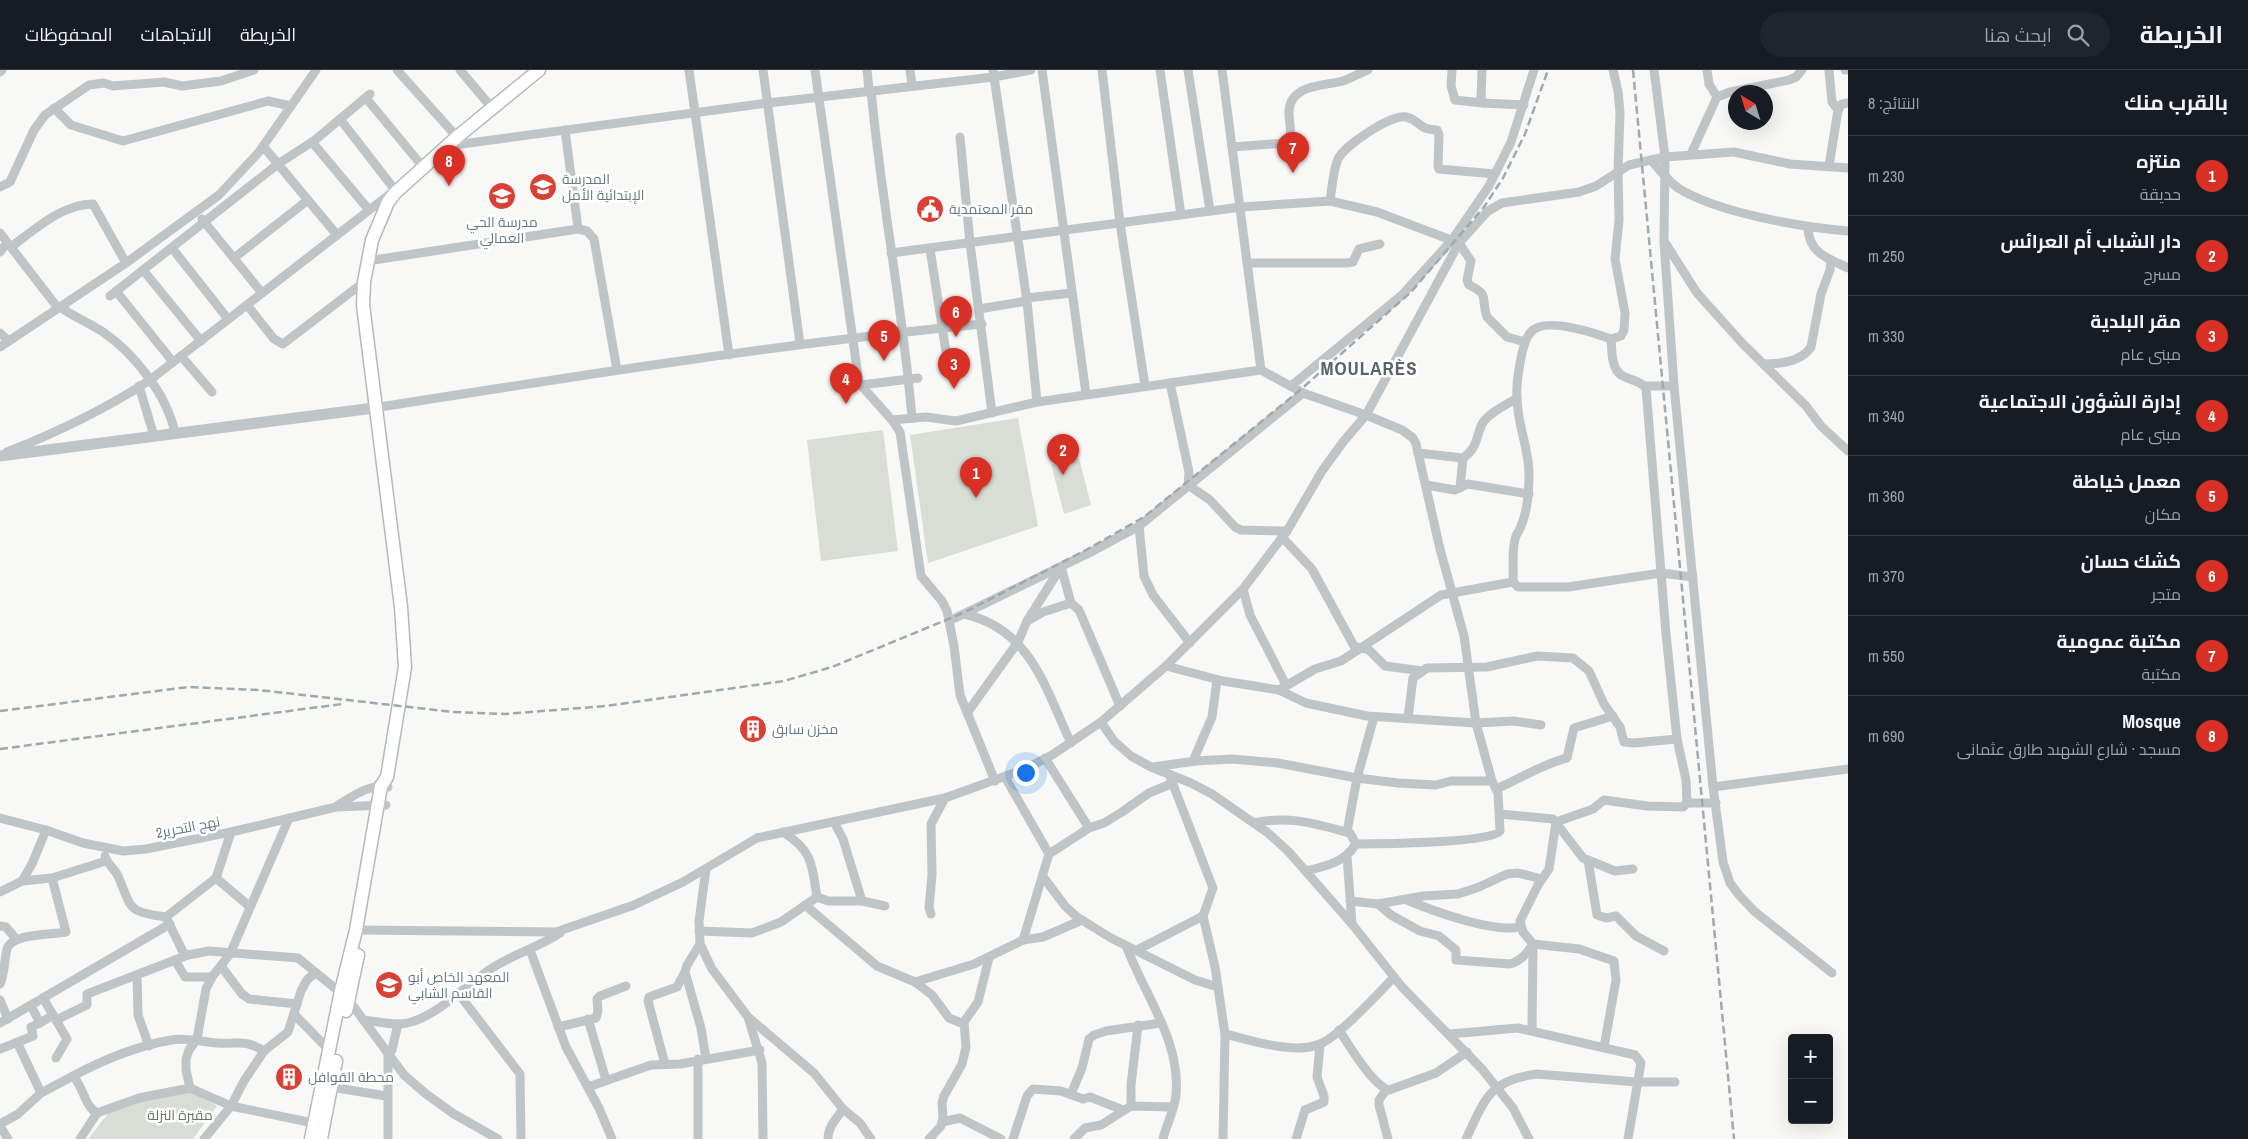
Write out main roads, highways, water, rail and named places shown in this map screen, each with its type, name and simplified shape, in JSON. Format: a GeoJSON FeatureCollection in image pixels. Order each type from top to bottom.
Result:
{"type":"FeatureCollection","features":[{"type":"Feature","properties":{"kind":"main road"},"geometry":{"type":"LineString","coordinates":[[319,1129],[330,1051],[360,930],[399,714],[405,667],[403,631],[374,408],[363,305],[367,261],[372,240],[388,202],[408,180],[446,146],[538,70]]}},
{"type":"Feature","properties":{"kind":"main road"},"geometry":{"type":"LineString","coordinates":[[312,1139],[319,1129],[331,1087],[344,995]]}},
{"type":"Feature","properties":{"kind":"railway"},"geometry":{"type":"LineString","coordinates":[[0,711],[188,687],[259,690],[453,712],[505,714],[606,706],[784,681],[832,667],[963,613],[1086,550],[1144,517],[1299,391],[1411,292],[1484,207],[1503,178],[1525,134],[1548,70]]}},
{"type":"Feature","properties":{"kind":"railway"},"geometry":{"type":"LineString","coordinates":[[1633,70],[1734,1139]]}},
{"type":"Feature","properties":{"kind":"railway"},"geometry":{"type":"LineString","coordinates":[[0,749],[342,704]]}},
{"type":"Feature","properties":{"kind":"place","name":"مكتبة عمومية"},"geometry":{"type":"Point","coordinates":[1293,173]}},
{"type":"Feature","properties":{"kind":"place","name":"Mosque"},"geometry":{"type":"Point","coordinates":[449,186]}},
{"type":"Feature","properties":{"kind":"place","name":"المدرسة الإبتدائية الأمل"},"geometry":{"type":"Point","coordinates":[543,187]}},
{"type":"Feature","properties":{"kind":"place","name":"مدرسة الحي العمالي"},"geometry":{"type":"Point","coordinates":[502,196]}},
{"type":"Feature","properties":{"kind":"place","name":"مقر المعتمدية"},"geometry":{"type":"Point","coordinates":[930,209]}},
{"type":"Feature","properties":{"kind":"place","name":"كشك حسان"},"geometry":{"type":"Point","coordinates":[956,337]}},
{"type":"Feature","properties":{"kind":"place","name":"معمل خياطة"},"geometry":{"type":"Point","coordinates":[884,361]}},
{"type":"Feature","properties":{"kind":"place","name":"مقر البلدية"},"geometry":{"type":"Point","coordinates":[954,389]}},
{"type":"Feature","properties":{"kind":"place","name":"إدارة الشؤون الاجتماعية"},"geometry":{"type":"Point","coordinates":[846,404]}},
{"type":"Feature","properties":{"kind":"place","name":"دار الشباب أم العرائس"},"geometry":{"type":"Point","coordinates":[1063,475]}},
{"type":"Feature","properties":{"kind":"place","name":"منتزه"},"geometry":{"type":"Point","coordinates":[976,498]}},
{"type":"Feature","properties":{"kind":"place","name":"مخزن سابق"},"geometry":{"type":"Point","coordinates":[753,729]}},
{"type":"Feature","properties":{"kind":"place","name":"المعهد الخاص أبو القاسم الشابي"},"geometry":{"type":"Point","coordinates":[389,985]}},
{"type":"Feature","properties":{"kind":"place","name":"محطة القوافل"},"geometry":{"type":"Point","coordinates":[289,1077]}},
{"type":"Feature","properties":{"kind":"district","name":"MOULARÈS"},"geometry":{"type":"Point","coordinates":[1369,368]}},
{"type":"Feature","properties":{"kind":"park label","name":"مقبرة النزلة"},"geometry":{"type":"Point","coordinates":[180,1115]}}]}
